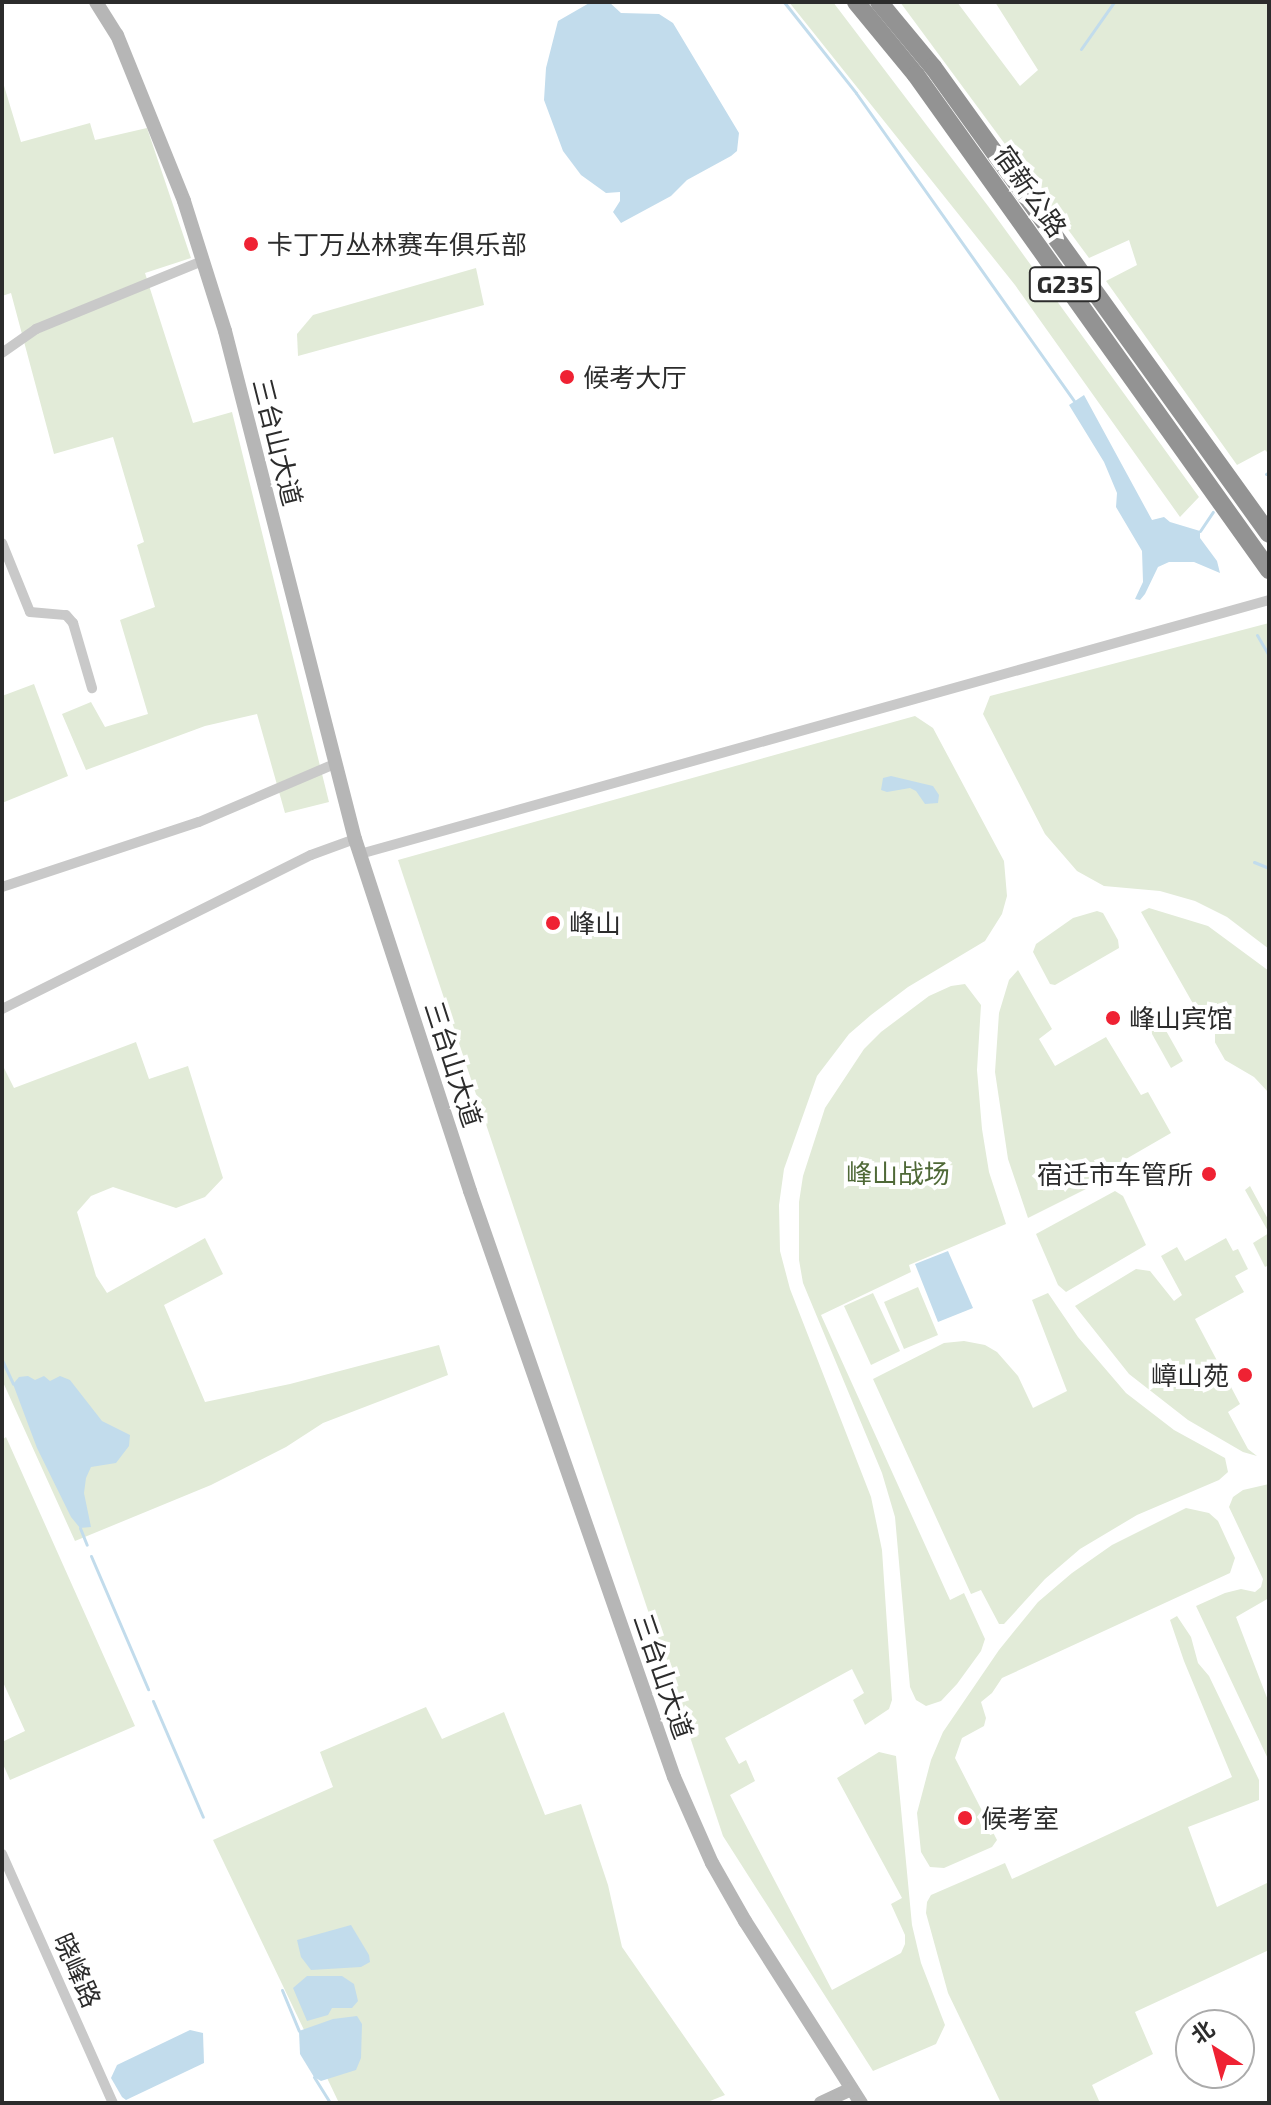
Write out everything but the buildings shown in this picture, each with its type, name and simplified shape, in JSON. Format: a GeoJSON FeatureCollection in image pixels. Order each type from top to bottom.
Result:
{"type":"FeatureCollection","features":[{"type":"Feature","properties":{"kind":"highway","name":"宿新公路"},"geometry":{"type":"LineString","coordinates":[[856,2],[916,75],[1269,570]]}},
{"type":"Feature","properties":{"kind":"highway","name":"宿新公路"},"geometry":{"type":"LineString","coordinates":[[879,2],[933,67],[1269,534]]}},
{"type":"Feature","properties":{"kind":"main road","name":"三台山大道"},"geometry":{"type":"LineString","coordinates":[[96,2],[117,35],[154,121],[203,261],[225,331],[355,839],[470,1191],[674,1777],[727,1889],[861,2103]]}},
{"type":"Feature","properties":{"kind":"main road"},"geometry":{"type":"LineString","coordinates":[[106,2],[117,35]]}},
{"type":"Feature","properties":{"kind":"main road"},"geometry":{"type":"LineString","coordinates":[[821,2103],[851,2089]]}},
{"type":"Feature","properties":{"kind":"street"},"geometry":{"type":"LineString","coordinates":[[2,353],[36,329],[203,261]]}},
{"type":"Feature","properties":{"kind":"street"},"geometry":{"type":"LineString","coordinates":[[2,543],[30,612],[66,615],[73,623],[92,688]]}},
{"type":"Feature","properties":{"kind":"street"},"geometry":{"type":"LineString","coordinates":[[360,854],[1269,600]]}},
{"type":"Feature","properties":{"kind":"street"},"geometry":{"type":"LineString","coordinates":[[2,887],[199,822],[334,764]]}},
{"type":"Feature","properties":{"kind":"street"},"geometry":{"type":"LineString","coordinates":[[2,1009],[311,855],[355,839]]}},
{"type":"Feature","properties":{"kind":"street","name":"晓峰路"},"geometry":{"type":"LineString","coordinates":[[2,1854],[113,2103]]}},
{"type":"Feature","properties":{"kind":"green space"},"geometry":{"type":"Polygon","coordinates":[[[789,2],[833,2],[988,206],[1199,497],[1180,517],[1015,285],[789,2]]]}},
{"type":"Feature","properties":{"kind":"green space"},"geometry":{"type":"Polygon","coordinates":[[[900,2],[957,2],[1020,86],[1038,70],[995,2],[1269,2],[1269,454],[1265,450],[1237,465],[1106,281],[1137,265],[1129,240],[1089,258],[900,2]]]}},
{"type":"Feature","properties":{"kind":"green space"},"geometry":{"type":"Polygon","coordinates":[[[2,79],[21,142],[90,123],[95,140],[147,128],[191,258],[145,273],[193,423],[232,412],[329,802],[285,813],[257,714],[205,726],[86,770],[62,714],[91,702],[105,727],[148,714],[120,620],[155,607],[137,545],[144,542],[113,437],[54,454],[11,293],[2,296],[2,79]]]}},
{"type":"Feature","properties":{"kind":"green space"},"geometry":{"type":"Polygon","coordinates":[[[476,268],[484,305],[298,356],[297,334],[313,315],[476,268]]]}},
{"type":"Feature","properties":{"kind":"green space"},"geometry":{"type":"Polygon","coordinates":[[[1269,623],[1269,949],[1227,917],[1195,901],[1160,891],[1104,886],[1077,871],[1045,834],[983,714],[990,696],[1269,623]]]}},
{"type":"Feature","properties":{"kind":"green space"},"geometry":{"type":"Polygon","coordinates":[[[34,684],[68,776],[2,803],[2,696],[34,684]]]}},
{"type":"Feature","properties":{"kind":"green space"},"geometry":{"type":"Polygon","coordinates":[[[915,716],[933,728],[1004,861],[1007,896],[1002,914],[985,941],[908,987],[849,1034],[817,1076],[784,1169],[779,1205],[780,1251],[790,1289],[871,1497],[882,1550],[892,1700],[889,1709],[865,1725],[853,1700],[864,1693],[852,1669],[725,1738],[739,1764],[746,1760],[755,1781],[730,1795],[832,1990],[901,1953],[905,1944],[905,1935],[891,1904],[902,1898],[837,1778],[879,1752],[896,1756],[912,1925],[921,1963],[945,2025],[936,2044],[873,2071],[723,1836],[398,860],[915,716]]]}},
{"type":"Feature","properties":{"kind":"green space"},"geometry":{"type":"Polygon","coordinates":[[[1149,908],[1208,926],[1269,971],[1269,1093],[1254,1077],[1225,1060],[1141,912],[1149,908]]]}},
{"type":"Feature","properties":{"kind":"green space"},"geometry":{"type":"Polygon","coordinates":[[[1097,911],[1103,913],[1118,940],[1119,948],[1055,985],[1050,984],[1033,952],[1036,944],[1073,918],[1097,911]]]}},
{"type":"Feature","properties":{"kind":"green space"},"geometry":{"type":"Polygon","coordinates":[[[1018,970],[1052,1029],[1039,1039],[1055,1066],[1106,1037],[1141,1095],[1148,1092],[1171,1133],[1126,1159],[1130,1167],[1028,1218],[1008,1159],[995,1072],[999,1013],[1009,980],[1018,970]]]}},
{"type":"Feature","properties":{"kind":"green space","name":"峰山战场"},"geometry":{"type":"Polygon","coordinates":[[[965,984],[981,1005],[977,1070],[982,1129],[989,1172],[1006,1224],[909,1265],[911,1272],[821,1315],[950,1600],[964,1593],[985,1639],[981,1651],[957,1684],[941,1701],[926,1706],[916,1700],[910,1687],[895,1517],[882,1473],[803,1283],[799,1260],[799,1202],[803,1176],[825,1108],[864,1049],[881,1032],[929,996],[951,986],[965,984]]]}},
{"type":"Feature","properties":{"kind":"green space"},"geometry":{"type":"Polygon","coordinates":[[[1150,1002],[1183,1061],[1171,1068],[1138,1009],[1150,1002]]]}},
{"type":"Feature","properties":{"kind":"green space"},"geometry":{"type":"Polygon","coordinates":[[[136,1042],[149,1079],[188,1066],[223,1178],[205,1197],[176,1208],[113,1187],[91,1196],[77,1212],[96,1276],[107,1293],[205,1238],[223,1274],[164,1305],[205,1402],[290,1384],[439,1345],[448,1375],[323,1423],[286,1447],[211,1485],[75,1541],[2,1380],[2,1064],[14,1088],[136,1042]]]}},
{"type":"Feature","properties":{"kind":"green space"},"geometry":{"type":"Polygon","coordinates":[[[1250,1186],[1269,1221],[1269,1233],[1245,1190],[1250,1186]]]}},
{"type":"Feature","properties":{"kind":"green space"},"geometry":{"type":"Polygon","coordinates":[[[1115,1191],[1123,1196],[1146,1245],[1066,1292],[1058,1285],[1036,1234],[1115,1191]]]}},
{"type":"Feature","properties":{"kind":"green space"},"geometry":{"type":"Polygon","coordinates":[[[1269,1233],[1269,1265],[1265,1267],[1253,1243],[1269,1233]]]}},
{"type":"Feature","properties":{"kind":"green space"},"geometry":{"type":"Polygon","coordinates":[[[1226,1238],[1233,1251],[1238,1249],[1248,1269],[1235,1276],[1244,1292],[1195,1319],[1240,1404],[1228,1412],[1248,1449],[1257,1456],[1243,1452],[1188,1420],[1129,1374],[1075,1306],[1136,1269],[1150,1271],[1174,1301],[1182,1295],[1161,1256],[1177,1247],[1185,1261],[1226,1238]]]}},
{"type":"Feature","properties":{"kind":"green space"},"geometry":{"type":"Polygon","coordinates":[[[918,1287],[938,1335],[904,1349],[884,1302],[918,1287]]]}},
{"type":"Feature","properties":{"kind":"green space"},"geometry":{"type":"Polygon","coordinates":[[[873,1293],[900,1351],[871,1365],[844,1306],[873,1293]]]}},
{"type":"Feature","properties":{"kind":"green space"},"geometry":{"type":"Polygon","coordinates":[[[1048,1293],[1078,1337],[1126,1393],[1174,1430],[1225,1458],[1228,1472],[1219,1480],[1137,1515],[1080,1549],[1045,1579],[1004,1624],[999,1624],[981,1590],[971,1594],[873,1379],[944,1343],[964,1341],[985,1345],[997,1352],[1018,1376],[1033,1408],[1067,1391],[1032,1300],[1048,1293]]]}},
{"type":"Feature","properties":{"kind":"green space"},"geometry":{"type":"Polygon","coordinates":[[[6,1437],[135,1726],[10,1780],[2,1762],[2,1742],[25,1731],[2,1680],[2,1440],[6,1437]]]}},
{"type":"Feature","properties":{"kind":"green space"},"geometry":{"type":"Polygon","coordinates":[[[1269,1484],[1269,1598],[1236,1617],[1269,1703],[1269,1761],[1196,1606],[1225,1593],[1241,1589],[1255,1592],[1261,1587],[1263,1579],[1229,1507],[1233,1497],[1243,1490],[1269,1484]]]}},
{"type":"Feature","properties":{"kind":"green space"},"geometry":{"type":"Polygon","coordinates":[[[1186,1508],[1209,1513],[1218,1521],[1235,1558],[1230,1573],[1002,1678],[981,1702],[986,1718],[984,1726],[962,1738],[955,1758],[997,1840],[992,1847],[944,1868],[930,1867],[921,1852],[917,1813],[931,1760],[943,1732],[999,1650],[1038,1602],[1072,1573],[1112,1545],[1186,1508]]]}},
{"type":"Feature","properties":{"kind":"green space"},"geometry":{"type":"Polygon","coordinates":[[[1177,1616],[1191,1637],[1198,1663],[1209,1676],[1259,1780],[1259,1800],[1188,1827],[1217,1907],[1267,1883],[1269,1950],[1135,2012],[1153,2054],[1092,2085],[1100,2103],[1001,2103],[948,1993],[926,1913],[927,1902],[931,1895],[1005,1863],[1012,1879],[1232,1777],[1184,1661],[1170,1620],[1177,1616]]]}},
{"type":"Feature","properties":{"kind":"green space"},"geometry":{"type":"Polygon","coordinates":[[[426,1707],[442,1739],[504,1712],[545,1815],[581,1804],[608,1885],[622,1947],[725,2095],[705,2103],[339,2103],[213,1840],[333,1787],[320,1752],[426,1707]]]}},
{"type":"Feature","properties":{"kind":"water"},"geometry":{"type":"Polygon","coordinates":[[[591,2],[609,2],[621,13],[659,14],[673,23],[739,133],[737,151],[731,156],[687,180],[671,196],[621,223],[613,212],[620,201],[620,192],[606,193],[581,175],[563,151],[544,100],[546,68],[558,21],[591,2]]]}},
{"type":"Feature","properties":{"kind":"water"},"geometry":{"type":"Polygon","coordinates":[[[1084,395],[1152,520],[1164,517],[1170,522],[1200,531],[1200,538],[1217,561],[1220,573],[1194,562],[1169,562],[1158,567],[1145,594],[1140,600],[1135,599],[1143,582],[1142,551],[1116,507],[1117,493],[1104,462],[1069,405],[1084,395]]]}},
{"type":"Feature","properties":{"kind":"water"},"geometry":{"type":"Polygon","coordinates":[[[891,776],[933,786],[939,795],[938,803],[925,804],[910,788],[887,792],[881,790],[883,778],[891,776]]]}},
{"type":"Feature","properties":{"kind":"water"},"geometry":{"type":"Polygon","coordinates":[[[948,1251],[973,1308],[938,1322],[915,1264],[948,1251]]]}},
{"type":"Feature","properties":{"kind":"water"},"geometry":{"type":"Polygon","coordinates":[[[28,1376],[35,1380],[44,1376],[50,1381],[60,1376],[70,1380],[102,1421],[130,1435],[129,1446],[116,1463],[91,1467],[86,1478],[84,1493],[91,1527],[80,1528],[71,1517],[37,1448],[13,1384],[19,1377],[28,1376]]]}},
{"type":"Feature","properties":{"kind":"water"},"geometry":{"type":"Polygon","coordinates":[[[351,1925],[370,1962],[361,1967],[311,1970],[301,1957],[297,1940],[351,1925]]]}},
{"type":"Feature","properties":{"kind":"water"},"geometry":{"type":"Polygon","coordinates":[[[307,1976],[342,1976],[354,1984],[358,2001],[352,2008],[332,2008],[328,2015],[307,2021],[293,1988],[307,1976]]]}},
{"type":"Feature","properties":{"kind":"water"},"geometry":{"type":"Polygon","coordinates":[[[357,2016],[362,2024],[361,2058],[356,2070],[321,2081],[314,2077],[300,2054],[299,2031],[333,2019],[357,2016]]]}},
{"type":"Feature","properties":{"kind":"water"},"geometry":{"type":"Polygon","coordinates":[[[190,2030],[203,2033],[204,2063],[126,2100],[122,2097],[111,2078],[117,2065],[190,2030]]]}},
{"type":"Feature","properties":{"kind":"waterway"},"geometry":{"type":"LineString","coordinates":[[784,2],[856,93],[1074,401]]}},
{"type":"Feature","properties":{"kind":"waterway"},"geometry":{"type":"LineString","coordinates":[[1081,49],[1114,2]]}},
{"type":"Feature","properties":{"kind":"waterway"},"geometry":{"type":"LineString","coordinates":[[1200,531],[1213,512]]}},
{"type":"Feature","properties":{"kind":"waterway"},"geometry":{"type":"LineString","coordinates":[[1257,635],[1269,656]]}},
{"type":"Feature","properties":{"kind":"waterway"},"geometry":{"type":"LineString","coordinates":[[1254,862],[1269,868]]}},
{"type":"Feature","properties":{"kind":"waterway"},"geometry":{"type":"LineString","coordinates":[[2,1360],[13,1384]]}},
{"type":"Feature","properties":{"kind":"waterway"},"geometry":{"type":"LineString","coordinates":[[80,1528],[87,1545]]}},
{"type":"Feature","properties":{"kind":"waterway"},"geometry":{"type":"LineString","coordinates":[[91,1556],[148,1689]]}},
{"type":"Feature","properties":{"kind":"waterway"},"geometry":{"type":"LineString","coordinates":[[153,1701],[203,1817]]}},
{"type":"Feature","properties":{"kind":"waterway"},"geometry":{"type":"LineString","coordinates":[[282,1990],[299,2031]]}},
{"type":"Feature","properties":{"kind":"waterway"},"geometry":{"type":"LineString","coordinates":[[314,2077],[330,2103]]}},
{"type":"Feature","properties":{"kind":"place","name":"卡丁万丛林赛车俱乐部"},"geometry":{"type":"Point","coordinates":[251,244]}},
{"type":"Feature","properties":{"kind":"place","name":"候考大厅"},"geometry":{"type":"Point","coordinates":[567,377]}},
{"type":"Feature","properties":{"kind":"place","name":"峰山"},"geometry":{"type":"Point","coordinates":[553,923]}},
{"type":"Feature","properties":{"kind":"place","name":"峰山宾馆"},"geometry":{"type":"Point","coordinates":[1113,1018]}},
{"type":"Feature","properties":{"kind":"place","name":"宿迁市车管所"},"geometry":{"type":"Point","coordinates":[1209,1174]}},
{"type":"Feature","properties":{"kind":"place","name":"嶂山苑"},"geometry":{"type":"Point","coordinates":[1245,1375]}},
{"type":"Feature","properties":{"kind":"place","name":"候考室"},"geometry":{"type":"Point","coordinates":[965,1818]}}]}
